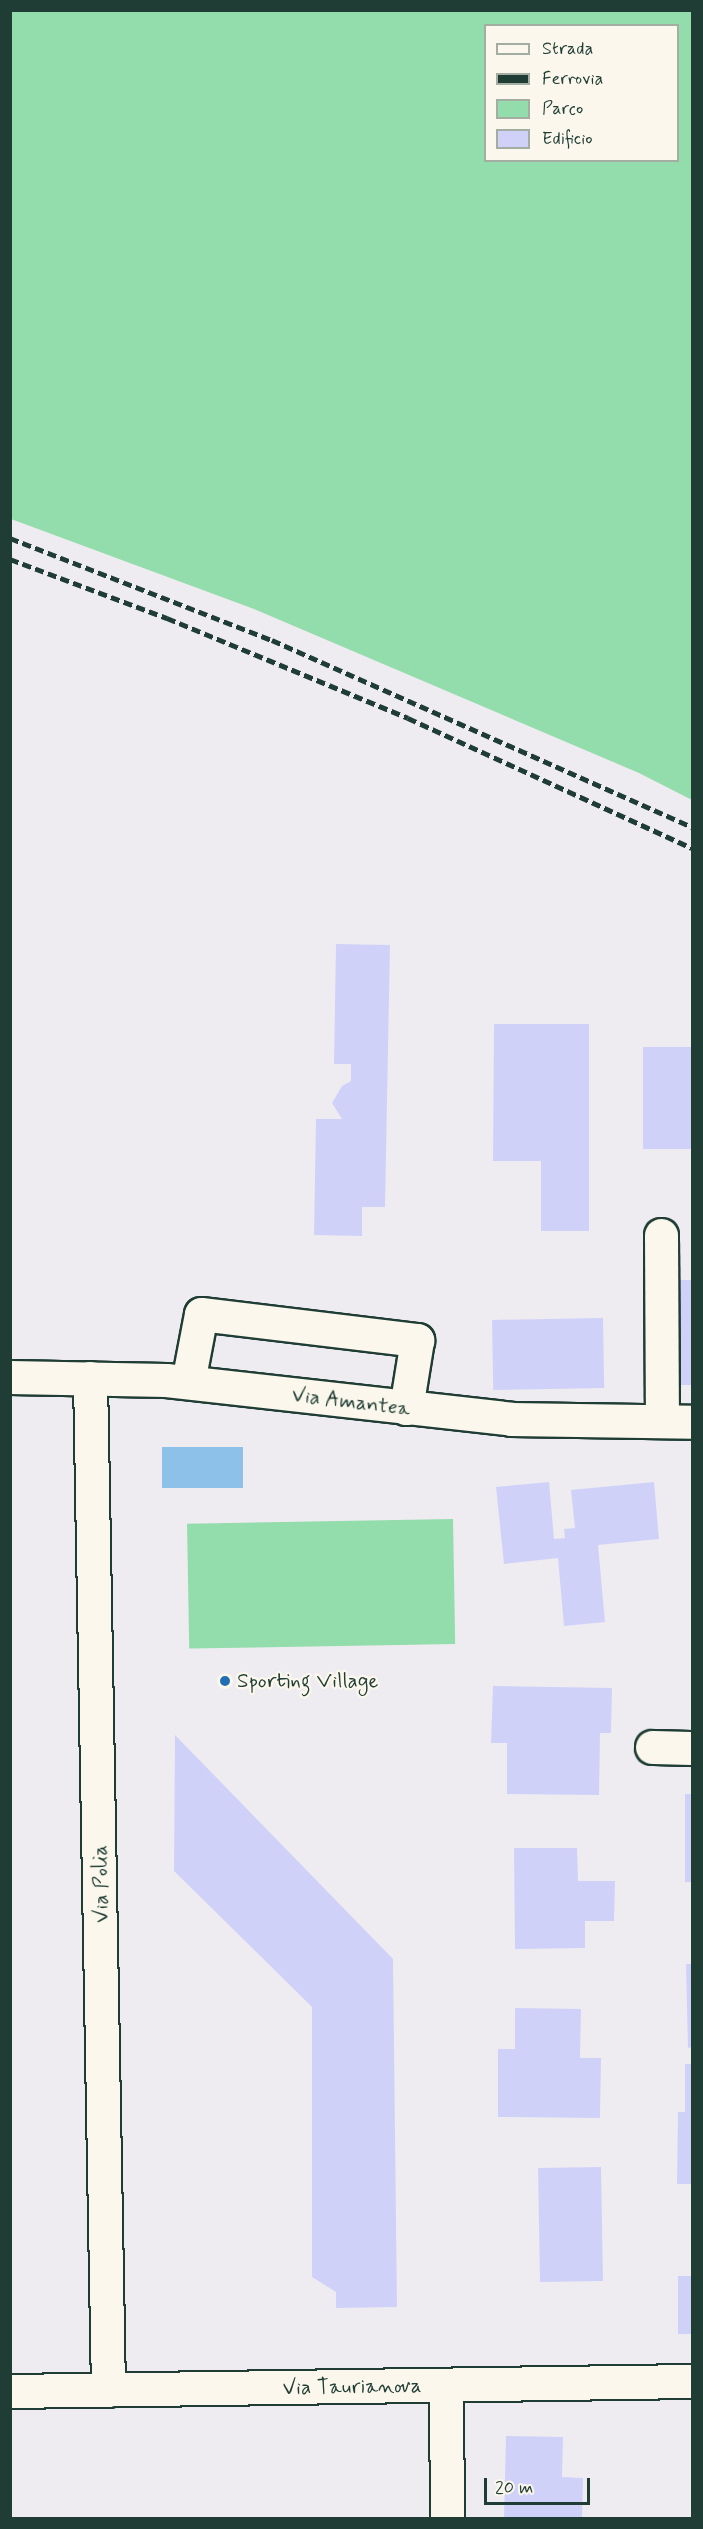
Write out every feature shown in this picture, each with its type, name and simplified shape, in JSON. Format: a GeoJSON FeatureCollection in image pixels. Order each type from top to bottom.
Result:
{"type":"FeatureCollection","features":[{"type":"Feature","properties":{"kind":"street"},"geometry":{"type":"LineString","coordinates":[[661,1235],[677,1422]]}},
{"type":"Feature","properties":{"kind":"street"},"geometry":{"type":"LineString","coordinates":[[188,1383],[201,1314],[417,1340],[406,1408]]}},
{"type":"Feature","properties":{"kind":"street","name":"Via Amantea"},"geometry":{"type":"LineString","coordinates":[[10,1377],[90,1377],[188,1383],[511,1419],[677,1422]]}},
{"type":"Feature","properties":{"kind":"street","name":"Via Polia"},"geometry":{"type":"LineString","coordinates":[[90,1377],[108,2390]]}},
{"type":"Feature","properties":{"kind":"street"},"geometry":{"type":"LineString","coordinates":[[652,1747],[693,1748]]}},
{"type":"Feature","properties":{"kind":"street","name":"Via Taurianova"},"geometry":{"type":"LineString","coordinates":[[10,2391],[693,2381]]}},
{"type":"Feature","properties":{"kind":"street"},"geometry":{"type":"LineString","coordinates":[[446,2386],[447,2518]]}},
{"type":"Feature","properties":{"kind":"green space"},"geometry":{"type":"Polygon","coordinates":[[[10,11],[692,11],[692,800],[639,773],[254,609],[11,519],[10,11]]]}},
{"type":"Feature","properties":{"kind":"green space"},"geometry":{"type":"Polygon","coordinates":[[[453,1519],[455,1644],[189,1649],[187,1524],[453,1519]]]}},
{"type":"Feature","properties":{"kind":"water"},"geometry":{"type":"Polygon","coordinates":[[[162,1447],[243,1447],[243,1488],[162,1488],[162,1447]]]}},
{"type":"Feature","properties":{"kind":"building"},"geometry":{"type":"Polygon","coordinates":[[[336,944],[390,945],[385,1207],[362,1207],[362,1236],[314,1235],[316,1119],[342,1119],[332,1103],[342,1086],[351,1081],[351,1064],[334,1064],[336,944]]]}},
{"type":"Feature","properties":{"kind":"building"},"geometry":{"type":"Polygon","coordinates":[[[494,1024],[589,1024],[589,1231],[541,1231],[541,1161],[493,1161],[494,1024]]]}},
{"type":"Feature","properties":{"kind":"building"},"geometry":{"type":"Polygon","coordinates":[[[643,1047],[692,1047],[692,1149],[643,1149],[643,1047]]]}},
{"type":"Feature","properties":{"kind":"building"},"geometry":{"type":"Polygon","coordinates":[[[669,1280],[692,1280],[692,1385],[669,1385],[669,1280]]]}},
{"type":"Feature","properties":{"kind":"building"},"geometry":{"type":"Polygon","coordinates":[[[603,1318],[604,1388],[493,1390],[492,1320],[603,1318]]]}},
{"type":"Feature","properties":{"kind":"building"},"geometry":{"type":"Polygon","coordinates":[[[549,1482],[554,1539],[565,1538],[564,1529],[575,1528],[571,1490],[654,1482],[659,1539],[598,1545],[605,1622],[564,1626],[558,1558],[504,1564],[496,1487],[549,1482]]]}},
{"type":"Feature","properties":{"kind":"building"},"geometry":{"type":"Polygon","coordinates":[[[493,1686],[612,1688],[611,1733],[600,1733],[599,1795],[507,1794],[507,1743],[491,1743],[493,1686]]]}},
{"type":"Feature","properties":{"kind":"building"},"geometry":{"type":"Polygon","coordinates":[[[175,1735],[393,1959],[397,2307],[336,2308],[336,2292],[312,2277],[312,2007],[174,1871],[175,1735]]]}},
{"type":"Feature","properties":{"kind":"building"},"geometry":{"type":"Polygon","coordinates":[[[685,1794],[692,1794],[692,1882],[685,1882],[685,1794]]]}},
{"type":"Feature","properties":{"kind":"building"},"geometry":{"type":"Polygon","coordinates":[[[514,1848],[577,1848],[578,1881],[615,1881],[614,1921],[585,1921],[585,1948],[515,1949],[514,1848]]]}},
{"type":"Feature","properties":{"kind":"building"},"geometry":{"type":"Polygon","coordinates":[[[686,1964],[692,1964],[692,2047],[688,2048],[686,1964]]]}},
{"type":"Feature","properties":{"kind":"building"},"geometry":{"type":"Polygon","coordinates":[[[515,2008],[581,2009],[580,2058],[601,2058],[600,2118],[498,2117],[498,2049],[515,2049],[515,2008]]]}},
{"type":"Feature","properties":{"kind":"building"},"geometry":{"type":"Polygon","coordinates":[[[685,2064],[692,2064],[692,2184],[677,2184],[678,2112],[685,2112],[685,2064]]]}},
{"type":"Feature","properties":{"kind":"building"},"geometry":{"type":"Polygon","coordinates":[[[601,2167],[603,2281],[540,2282],[538,2168],[601,2167]]]}},
{"type":"Feature","properties":{"kind":"building"},"geometry":{"type":"Polygon","coordinates":[[[678,2276],[692,2276],[692,2334],[678,2334],[678,2276]]]}},
{"type":"Feature","properties":{"kind":"building"},"geometry":{"type":"Polygon","coordinates":[[[506,2436],[563,2437],[562,2477],[583,2478],[582,2518],[504,2518],[506,2436]]]}},
{"type":"Feature","properties":{"kind":"railway"},"geometry":{"type":"LineString","coordinates":[[10,538],[272,640],[692,827]]}},
{"type":"Feature","properties":{"kind":"railway"},"geometry":{"type":"LineString","coordinates":[[10,559],[167,618],[408,718],[692,848]]}},
{"type":"Feature","properties":{"kind":"place","name":"Sporting Village"},"geometry":{"type":"Point","coordinates":[225,1681]}}]}
